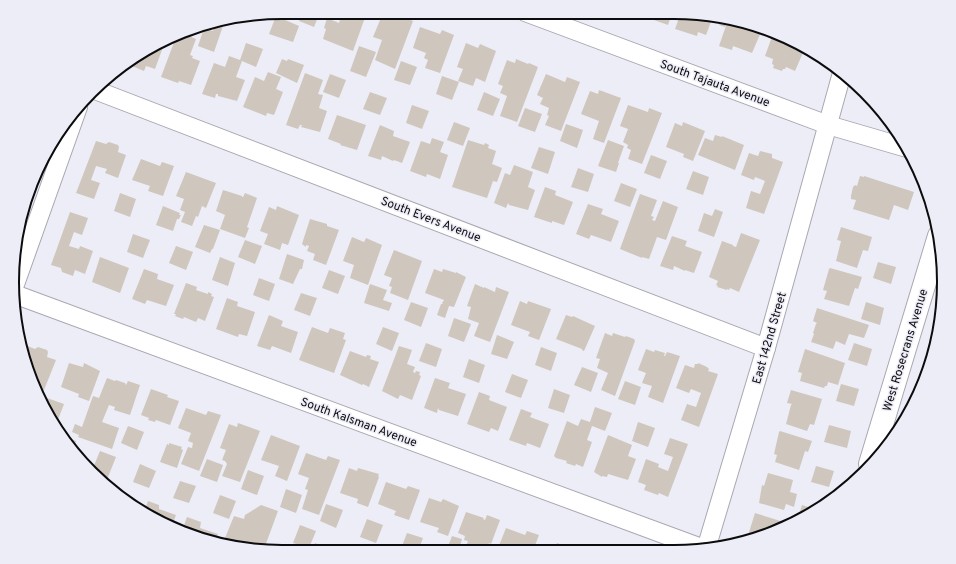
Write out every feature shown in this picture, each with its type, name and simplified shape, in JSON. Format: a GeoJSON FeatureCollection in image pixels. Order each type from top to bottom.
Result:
{"type":"FeatureCollection","features":[{"type":"Feature","properties":{"kind":"main road","name":"West Rosecrans Avenue"},"geometry":{"type":"LineString","coordinates":[[873,454],[935,252]]}},
{"type":"Feature","properties":{"kind":"street","name":"South Tajauta Avenue"},"geometry":{"type":"LineString","coordinates":[[544,19],[828,125],[899,146]]}},
{"type":"Feature","properties":{"kind":"street","name":"East 142nd Street"},"geometry":{"type":"LineString","coordinates":[[707,543],[766,348],[840,78]]}},
{"type":"Feature","properties":{"kind":"street","name":"South Evers Avenue"},"geometry":{"type":"LineString","coordinates":[[100,92],[766,348]]}},
{"type":"Feature","properties":{"kind":"street"},"geometry":{"type":"LineString","coordinates":[[20,271],[72,123]]}},
{"type":"Feature","properties":{"kind":"street","name":"South Kalsman Avenue"},"geometry":{"type":"LineString","coordinates":[[20,296],[691,544]]}},
{"type":"Feature","properties":{"kind":"building"},"geometry":{"type":"Polygon","coordinates":[[[275,19],[283,19],[299,26],[293,42],[269,34],[275,19]]]}},
{"type":"Feature","properties":{"kind":"building"},"geometry":{"type":"Polygon","coordinates":[[[300,19],[317,19],[314,27],[299,21],[300,19]]]}},
{"type":"Feature","properties":{"kind":"building"},"geometry":{"type":"Polygon","coordinates":[[[327,19],[339,23],[340,19],[364,19],[353,51],[323,39],[327,19]]]}},
{"type":"Feature","properties":{"kind":"building"},"geometry":{"type":"Polygon","coordinates":[[[380,19],[408,19],[413,21],[395,69],[375,60],[382,40],[373,37],[380,19]]]}},
{"type":"Feature","properties":{"kind":"building"},"geometry":{"type":"Polygon","coordinates":[[[651,19],[670,19],[668,25],[651,19]]]}},
{"type":"Feature","properties":{"kind":"building"},"geometry":{"type":"Polygon","coordinates":[[[679,19],[711,22],[706,35],[698,32],[697,36],[675,29],[679,19]]]}},
{"type":"Feature","properties":{"kind":"building"},"geometry":{"type":"Polygon","coordinates":[[[720,23],[726,24],[725,27],[719,25],[720,23]]]}},
{"type":"Feature","properties":{"kind":"building"},"geometry":{"type":"Polygon","coordinates":[[[726,24],[760,34],[752,53],[733,46],[732,50],[719,46],[726,24]]]}},
{"type":"Feature","properties":{"kind":"building"},"geometry":{"type":"Polygon","coordinates":[[[223,26],[214,52],[198,46],[203,31],[209,30],[213,31],[214,28],[223,26]]]}},
{"type":"Feature","properties":{"kind":"building"},"geometry":{"type":"Polygon","coordinates":[[[420,27],[440,34],[442,30],[454,35],[440,73],[425,68],[428,60],[424,58],[426,53],[413,48],[420,27]]]}},
{"type":"Feature","properties":{"kind":"building"},"geometry":{"type":"Polygon","coordinates":[[[189,36],[196,39],[190,55],[193,56],[192,58],[200,61],[191,85],[179,81],[178,83],[161,77],[174,42],[189,36]]]}},
{"type":"Feature","properties":{"kind":"building"},"geometry":{"type":"Polygon","coordinates":[[[772,38],[803,53],[795,71],[786,67],[782,71],[773,68],[773,59],[765,56],[772,38]]]}},
{"type":"Feature","properties":{"kind":"building"},"geometry":{"type":"Polygon","coordinates":[[[246,43],[263,49],[256,67],[242,61],[236,77],[245,80],[237,101],[218,96],[218,94],[216,94],[215,98],[202,94],[214,63],[225,67],[229,56],[240,60],[246,43]]]}},
{"type":"Feature","properties":{"kind":"building"},"geometry":{"type":"Polygon","coordinates":[[[466,43],[478,48],[480,44],[496,51],[485,82],[476,78],[473,86],[458,81],[463,69],[457,67],[466,43]]]}},
{"type":"Feature","properties":{"kind":"building"},"geometry":{"type":"Polygon","coordinates":[[[359,46],[376,52],[366,77],[350,71],[359,46]]]}},
{"type":"Feature","properties":{"kind":"building"},"geometry":{"type":"Polygon","coordinates":[[[163,48],[155,69],[146,66],[144,71],[132,66],[163,48]]]}},
{"type":"Feature","properties":{"kind":"building"},"geometry":{"type":"Polygon","coordinates":[[[282,59],[287,61],[288,59],[304,65],[297,83],[276,73],[282,59]]]}},
{"type":"Feature","properties":{"kind":"building"},"geometry":{"type":"Polygon","coordinates":[[[516,59],[538,67],[517,122],[500,116],[507,96],[500,93],[503,86],[498,84],[507,60],[515,63],[516,59]]]}},
{"type":"Feature","properties":{"kind":"building"},"geometry":{"type":"Polygon","coordinates":[[[401,61],[417,67],[410,85],[394,80],[401,61]]]}},
{"type":"Feature","properties":{"kind":"building"},"geometry":{"type":"Polygon","coordinates":[[[268,72],[281,77],[276,89],[283,92],[274,115],[267,113],[266,116],[243,107],[255,77],[264,81],[268,72]]]}},
{"type":"Feature","properties":{"kind":"building"},"geometry":{"type":"Polygon","coordinates":[[[305,73],[323,80],[318,94],[323,95],[319,108],[327,111],[320,132],[301,127],[302,125],[300,125],[298,129],[286,125],[305,73]]]}},
{"type":"Feature","properties":{"kind":"building"},"geometry":{"type":"Polygon","coordinates":[[[330,74],[346,80],[339,98],[323,92],[330,74]]]}},
{"type":"Feature","properties":{"kind":"building"},"geometry":{"type":"Polygon","coordinates":[[[546,74],[565,82],[567,77],[580,82],[561,131],[545,125],[549,116],[547,115],[549,108],[540,104],[543,98],[537,95],[546,74]]]}},
{"type":"Feature","properties":{"kind":"building"},"geometry":{"type":"Polygon","coordinates":[[[442,76],[459,82],[452,100],[436,94],[442,76]]]}},
{"type":"Feature","properties":{"kind":"building"},"geometry":{"type":"Polygon","coordinates":[[[599,90],[621,98],[604,143],[593,139],[599,121],[581,114],[590,91],[598,94],[599,90]]]}},
{"type":"Feature","properties":{"kind":"building"},"geometry":{"type":"Polygon","coordinates":[[[370,92],[387,98],[380,115],[363,109],[370,92]]]}},
{"type":"Feature","properties":{"kind":"building"},"geometry":{"type":"Polygon","coordinates":[[[484,92],[500,99],[493,116],[477,110],[484,92]]]}},
{"type":"Feature","properties":{"kind":"building"},"geometry":{"type":"Polygon","coordinates":[[[412,105],[429,111],[422,129],[406,123],[412,105]]]}},
{"type":"Feature","properties":{"kind":"building"},"geometry":{"type":"Polygon","coordinates":[[[628,105],[648,112],[649,108],[662,113],[642,164],[628,159],[631,150],[627,148],[628,145],[623,142],[628,129],[620,126],[628,105]]]}},
{"type":"Feature","properties":{"kind":"building"},"geometry":{"type":"Polygon","coordinates":[[[525,108],[542,114],[535,132],[518,126],[525,108]]]}},
{"type":"Feature","properties":{"kind":"building"},"geometry":{"type":"Polygon","coordinates":[[[337,115],[366,125],[357,150],[340,145],[341,144],[328,139],[337,115]]]}},
{"type":"Feature","properties":{"kind":"building"},"geometry":{"type":"Polygon","coordinates":[[[454,122],[470,128],[463,146],[447,140],[454,122]]]}},
{"type":"Feature","properties":{"kind":"building"},"geometry":{"type":"Polygon","coordinates":[[[683,122],[705,131],[693,161],[683,157],[684,154],[666,147],[675,123],[682,126],[683,122]]]}},
{"type":"Feature","properties":{"kind":"building"},"geometry":{"type":"Polygon","coordinates":[[[566,124],[583,130],[577,148],[560,141],[566,124]]]}},
{"type":"Feature","properties":{"kind":"building"},"geometry":{"type":"Polygon","coordinates":[[[380,125],[394,131],[393,136],[410,142],[402,163],[382,156],[381,160],[368,156],[380,125]]]}},
{"type":"Feature","properties":{"kind":"building"},"geometry":{"type":"Polygon","coordinates":[[[715,135],[722,136],[744,145],[735,170],[698,155],[705,138],[713,141],[715,135]]]}},
{"type":"Feature","properties":{"kind":"building"},"geometry":{"type":"Polygon","coordinates":[[[432,138],[444,142],[440,152],[448,155],[440,179],[427,174],[426,177],[410,171],[421,141],[430,144],[432,138]]]}},
{"type":"Feature","properties":{"kind":"building"},"geometry":{"type":"Polygon","coordinates":[[[468,140],[489,145],[488,148],[496,151],[492,164],[502,168],[497,182],[493,181],[487,198],[452,187],[468,140]]]}},
{"type":"Feature","properties":{"kind":"building"},"geometry":{"type":"Polygon","coordinates":[[[608,140],[624,146],[616,172],[598,166],[608,140]]]}},
{"type":"Feature","properties":{"kind":"building"},"geometry":{"type":"Polygon","coordinates":[[[96,141],[106,144],[109,142],[118,145],[118,152],[126,155],[118,178],[105,173],[107,169],[96,166],[91,180],[100,183],[94,199],[76,193],[96,141]]]}},
{"type":"Feature","properties":{"kind":"building"},"geometry":{"type":"Polygon","coordinates":[[[539,147],[555,152],[548,174],[531,168],[539,147]]]}},
{"type":"Feature","properties":{"kind":"building"},"geometry":{"type":"Polygon","coordinates":[[[760,151],[772,154],[772,158],[783,162],[764,214],[746,208],[751,191],[760,194],[765,181],[755,177],[754,180],[741,175],[749,153],[758,156],[760,151]]]}},
{"type":"Feature","properties":{"kind":"building"},"geometry":{"type":"Polygon","coordinates":[[[651,155],[667,161],[660,179],[644,173],[651,155]]]}},
{"type":"Feature","properties":{"kind":"building"},"geometry":{"type":"Polygon","coordinates":[[[141,159],[160,166],[162,162],[174,166],[163,196],[148,191],[150,186],[132,180],[141,159]]]}},
{"type":"Feature","properties":{"kind":"building"},"geometry":{"type":"Polygon","coordinates":[[[514,165],[533,172],[528,187],[535,190],[528,210],[509,205],[508,203],[506,208],[494,203],[505,173],[510,175],[514,165]]]}},
{"type":"Feature","properties":{"kind":"building"},"geometry":{"type":"Polygon","coordinates":[[[578,168],[594,174],[588,192],[571,187],[578,168]]]}},
{"type":"Feature","properties":{"kind":"building"},"geometry":{"type":"Polygon","coordinates":[[[693,171],[709,177],[703,195],[686,189],[693,171]]]}},
{"type":"Feature","properties":{"kind":"building"},"geometry":{"type":"Polygon","coordinates":[[[186,172],[216,183],[206,208],[202,206],[198,217],[196,216],[192,226],[181,222],[185,212],[180,210],[184,199],[176,196],[186,172]]]}},
{"type":"Feature","properties":{"kind":"building"},"geometry":{"type":"Polygon","coordinates":[[[860,176],[914,192],[908,210],[894,205],[889,220],[853,209],[856,200],[851,199],[851,196],[853,187],[855,185],[857,186],[860,176]]]}},
{"type":"Feature","properties":{"kind":"building"},"geometry":{"type":"Polygon","coordinates":[[[621,183],[637,189],[630,207],[614,201],[621,183]]]}},
{"type":"Feature","properties":{"kind":"building"},"geometry":{"type":"Polygon","coordinates":[[[545,187],[556,191],[555,195],[573,202],[564,225],[534,217],[545,187]]]}},
{"type":"Feature","properties":{"kind":"building"},"geometry":{"type":"Polygon","coordinates":[[[223,190],[242,197],[245,193],[257,198],[247,227],[249,228],[245,238],[220,229],[225,215],[216,211],[223,190]]]}},
{"type":"Feature","properties":{"kind":"building"},"geometry":{"type":"Polygon","coordinates":[[[120,193],[136,199],[130,217],[114,211],[120,193]]]}},
{"type":"Feature","properties":{"kind":"building"},"geometry":{"type":"Polygon","coordinates":[[[640,194],[657,200],[651,216],[654,217],[652,220],[655,221],[663,201],[678,207],[666,240],[657,237],[649,259],[642,258],[620,249],[640,194]]]}},
{"type":"Feature","properties":{"kind":"building"},"geometry":{"type":"Polygon","coordinates":[[[588,204],[603,209],[601,214],[619,221],[611,242],[591,235],[589,239],[576,234],[588,204]]]}},
{"type":"Feature","properties":{"kind":"building"},"geometry":{"type":"Polygon","coordinates":[[[163,206],[180,213],[179,215],[181,215],[179,219],[177,219],[173,231],[156,225],[163,206]]]}},
{"type":"Feature","properties":{"kind":"building"},"geometry":{"type":"Polygon","coordinates":[[[277,206],[299,215],[288,245],[282,243],[280,250],[264,244],[268,234],[260,231],[269,207],[276,210],[277,206]]]}},
{"type":"Feature","properties":{"kind":"building"},"geometry":{"type":"Polygon","coordinates":[[[715,209],[723,212],[714,237],[698,231],[704,213],[712,216],[715,209]]]}},
{"type":"Feature","properties":{"kind":"building"},"geometry":{"type":"Polygon","coordinates":[[[70,212],[88,218],[82,235],[74,232],[69,246],[79,249],[80,246],[93,251],[85,274],[75,270],[73,276],[62,272],[61,268],[51,265],[70,212]]]}},
{"type":"Feature","properties":{"kind":"building"},"geometry":{"type":"Polygon","coordinates":[[[310,219],[327,224],[327,226],[339,230],[326,265],[313,260],[315,254],[307,251],[309,246],[306,245],[306,247],[302,244],[310,219]]]}},
{"type":"Feature","properties":{"kind":"building"},"geometry":{"type":"Polygon","coordinates":[[[204,225],[220,230],[210,253],[195,247],[204,225]]]}},
{"type":"Feature","properties":{"kind":"building"},"geometry":{"type":"Polygon","coordinates":[[[841,227],[872,237],[868,251],[863,250],[857,268],[836,261],[841,241],[837,240],[841,227]]]}},
{"type":"Feature","properties":{"kind":"building"},"geometry":{"type":"Polygon","coordinates":[[[741,233],[760,240],[739,292],[730,288],[727,290],[717,287],[718,286],[716,285],[718,281],[709,277],[722,241],[736,247],[741,233]]]}},
{"type":"Feature","properties":{"kind":"building"},"geometry":{"type":"Polygon","coordinates":[[[133,234],[150,240],[143,258],[127,252],[133,234]]]}},
{"type":"Feature","properties":{"kind":"building"},"geometry":{"type":"Polygon","coordinates":[[[672,236],[687,241],[685,246],[702,252],[694,273],[674,266],[673,270],[660,266],[672,236]]]}},
{"type":"Feature","properties":{"kind":"building"},"geometry":{"type":"Polygon","coordinates":[[[352,237],[364,242],[366,238],[382,245],[368,285],[350,278],[354,265],[343,261],[352,237]]]}},
{"type":"Feature","properties":{"kind":"building"},"geometry":{"type":"Polygon","coordinates":[[[245,240],[262,246],[255,264],[238,257],[245,240]]]}},
{"type":"Feature","properties":{"kind":"building"},"geometry":{"type":"Polygon","coordinates":[[[176,246],[193,252],[186,270],[169,263],[176,246]]]}},
{"type":"Feature","properties":{"kind":"building"},"geometry":{"type":"Polygon","coordinates":[[[394,250],[422,261],[408,300],[390,293],[392,287],[389,286],[392,278],[384,275],[394,250]]]}},
{"type":"Feature","properties":{"kind":"building"},"geometry":{"type":"Polygon","coordinates":[[[287,254],[304,260],[302,269],[300,269],[293,284],[279,279],[287,254]]]}},
{"type":"Feature","properties":{"kind":"building"},"geometry":{"type":"Polygon","coordinates":[[[100,257],[129,268],[120,293],[92,282],[100,257]]]}},
{"type":"Feature","properties":{"kind":"building"},"geometry":{"type":"Polygon","coordinates":[[[220,257],[235,263],[228,286],[212,280],[220,257]]]}},
{"type":"Feature","properties":{"kind":"building"},"geometry":{"type":"Polygon","coordinates":[[[878,262],[896,267],[891,284],[873,278],[878,262]]]}},
{"type":"Feature","properties":{"kind":"building"},"geometry":{"type":"Polygon","coordinates":[[[830,268],[862,277],[858,289],[855,288],[849,306],[824,299],[827,291],[823,290],[830,268]]]}},
{"type":"Feature","properties":{"kind":"building"},"geometry":{"type":"Polygon","coordinates":[[[144,269],[158,274],[157,279],[174,285],[166,306],[147,300],[145,304],[132,299],[144,269]]]}},
{"type":"Feature","properties":{"kind":"building"},"geometry":{"type":"Polygon","coordinates":[[[434,269],[442,272],[443,269],[456,272],[466,277],[454,307],[449,306],[445,318],[437,315],[444,300],[425,293],[434,269]]]}},
{"type":"Feature","properties":{"kind":"building"},"geometry":{"type":"Polygon","coordinates":[[[329,270],[345,276],[338,294],[322,288],[329,270]]]}},
{"type":"Feature","properties":{"kind":"building"},"geometry":{"type":"Polygon","coordinates":[[[259,278],[275,284],[269,301],[253,295],[259,278]]]}},
{"type":"Feature","properties":{"kind":"building"},"geometry":{"type":"Polygon","coordinates":[[[186,283],[197,287],[196,290],[212,294],[211,296],[214,297],[205,321],[198,318],[196,322],[184,317],[183,319],[175,316],[176,314],[174,314],[186,283]]]}},
{"type":"Feature","properties":{"kind":"building"},"geometry":{"type":"Polygon","coordinates":[[[370,284],[387,290],[383,300],[392,303],[389,311],[364,303],[370,284]]]}},
{"type":"Feature","properties":{"kind":"building"},"geometry":{"type":"Polygon","coordinates":[[[475,284],[495,292],[496,287],[509,292],[490,342],[474,336],[479,323],[468,319],[471,307],[467,306],[475,284]]]}},
{"type":"Feature","properties":{"kind":"building"},"geometry":{"type":"Polygon","coordinates":[[[301,293],[317,298],[310,316],[294,310],[301,293]]]}},
{"type":"Feature","properties":{"kind":"building"},"geometry":{"type":"Polygon","coordinates":[[[227,298],[238,302],[237,306],[255,312],[247,336],[239,334],[238,337],[216,329],[227,298]]]}},
{"type":"Feature","properties":{"kind":"building"},"geometry":{"type":"Polygon","coordinates":[[[520,301],[527,304],[528,301],[551,309],[539,340],[528,336],[530,332],[511,325],[520,301]]]}},
{"type":"Feature","properties":{"kind":"building"},"geometry":{"type":"Polygon","coordinates":[[[411,302],[428,308],[421,327],[404,320],[411,302]]]}},
{"type":"Feature","properties":{"kind":"building"},"geometry":{"type":"Polygon","coordinates":[[[866,302],[884,308],[880,325],[861,319],[866,302]]]}},
{"type":"Feature","properties":{"kind":"building"},"geometry":{"type":"Polygon","coordinates":[[[817,308],[869,325],[864,338],[849,334],[845,345],[836,341],[833,349],[811,342],[817,323],[813,321],[817,308]]]}},
{"type":"Feature","properties":{"kind":"building"},"geometry":{"type":"Polygon","coordinates":[[[269,315],[283,321],[281,326],[298,332],[291,353],[272,346],[270,350],[257,346],[269,315]]]}},
{"type":"Feature","properties":{"kind":"building"},"geometry":{"type":"Polygon","coordinates":[[[566,315],[573,316],[595,326],[584,351],[556,339],[566,315]]]}},
{"type":"Feature","properties":{"kind":"building"},"geometry":{"type":"Polygon","coordinates":[[[454,318],[471,324],[464,342],[448,336],[454,318]]]}},
{"type":"Feature","properties":{"kind":"building"},"geometry":{"type":"Polygon","coordinates":[[[312,327],[328,333],[330,328],[345,333],[343,339],[346,340],[334,373],[299,360],[312,327]]]}},
{"type":"Feature","properties":{"kind":"building"},"geometry":{"type":"Polygon","coordinates":[[[383,327],[399,333],[392,351],[376,344],[383,327]]]}},
{"type":"Feature","properties":{"kind":"building"},"geometry":{"type":"Polygon","coordinates":[[[605,333],[612,336],[613,333],[626,336],[634,339],[635,341],[615,396],[601,390],[608,373],[597,368],[600,359],[596,358],[605,333]]]}},
{"type":"Feature","properties":{"kind":"building"},"geometry":{"type":"Polygon","coordinates":[[[497,335],[514,342],[507,359],[491,354],[497,335]]]}},
{"type":"Feature","properties":{"kind":"building"},"geometry":{"type":"Polygon","coordinates":[[[426,343],[442,349],[436,367],[419,361],[426,343]]]}},
{"type":"Feature","properties":{"kind":"building"},"geometry":{"type":"Polygon","coordinates":[[[854,343],[872,349],[867,366],[848,360],[854,343]]]}},
{"type":"Feature","properties":{"kind":"building"},"geometry":{"type":"Polygon","coordinates":[[[27,346],[35,349],[38,347],[47,350],[47,357],[56,360],[43,392],[33,367],[27,346]]]}},
{"type":"Feature","properties":{"kind":"building"},"geometry":{"type":"Polygon","coordinates":[[[399,346],[412,350],[407,364],[415,367],[413,372],[420,372],[419,375],[421,376],[412,400],[400,395],[398,399],[382,391],[399,346]]]}},
{"type":"Feature","properties":{"kind":"building"},"geometry":{"type":"Polygon","coordinates":[[[541,347],[557,353],[551,371],[535,365],[541,347]]]}},
{"type":"Feature","properties":{"kind":"building"},"geometry":{"type":"Polygon","coordinates":[[[646,349],[654,352],[655,350],[665,353],[664,356],[667,352],[680,356],[663,403],[648,397],[652,386],[642,383],[646,373],[638,370],[646,349]]]}},
{"type":"Feature","properties":{"kind":"building"},"geometry":{"type":"Polygon","coordinates":[[[805,349],[845,363],[838,385],[828,382],[827,386],[824,388],[800,381],[802,373],[798,372],[805,349]]]}},
{"type":"Feature","properties":{"kind":"building"},"geometry":{"type":"Polygon","coordinates":[[[350,351],[366,357],[367,355],[371,356],[370,359],[379,362],[369,387],[340,375],[350,351]]]}},
{"type":"Feature","properties":{"kind":"building"},"geometry":{"type":"Polygon","coordinates":[[[469,359],[485,365],[479,383],[463,377],[469,359]]]}},
{"type":"Feature","properties":{"kind":"building"},"geometry":{"type":"Polygon","coordinates":[[[69,363],[83,367],[84,363],[100,371],[89,401],[78,397],[79,394],[61,387],[69,363]]]}},
{"type":"Feature","properties":{"kind":"building"},"geometry":{"type":"Polygon","coordinates":[[[698,363],[707,367],[709,369],[708,371],[718,374],[699,427],[681,420],[687,404],[696,407],[701,393],[691,389],[689,393],[676,388],[685,365],[694,368],[695,364],[698,363]]]}},
{"type":"Feature","properties":{"kind":"building"},"geometry":{"type":"Polygon","coordinates":[[[582,367],[598,373],[591,392],[574,385],[582,367]]]}},
{"type":"Feature","properties":{"kind":"building"},"geometry":{"type":"Polygon","coordinates":[[[512,374],[528,380],[521,398],[505,392],[512,374]]]}},
{"type":"Feature","properties":{"kind":"building"},"geometry":{"type":"Polygon","coordinates":[[[107,378],[125,383],[126,385],[128,381],[140,385],[130,415],[114,410],[115,407],[109,405],[102,422],[119,428],[112,449],[78,437],[79,435],[72,432],[75,424],[82,427],[93,396],[99,398],[107,378]]]}},
{"type":"Feature","properties":{"kind":"building"},"geometry":{"type":"Polygon","coordinates":[[[435,378],[450,383],[448,388],[466,394],[458,416],[439,410],[438,408],[437,413],[424,408],[435,378]]]}},
{"type":"Feature","properties":{"kind":"building"},"geometry":{"type":"Polygon","coordinates":[[[625,381],[641,387],[635,405],[618,399],[625,381]]]}},
{"type":"Feature","properties":{"kind":"building"},"geometry":{"type":"Polygon","coordinates":[[[841,384],[859,389],[854,406],[836,401],[841,384]]]}},
{"type":"Feature","properties":{"kind":"building"},"geometry":{"type":"Polygon","coordinates":[[[151,389],[179,401],[170,425],[156,420],[155,422],[148,420],[149,418],[141,415],[151,389]]]}},
{"type":"Feature","properties":{"kind":"building"},"geometry":{"type":"Polygon","coordinates":[[[554,389],[570,395],[564,413],[548,408],[554,389]]]}},
{"type":"Feature","properties":{"kind":"building"},"geometry":{"type":"Polygon","coordinates":[[[791,390],[822,399],[814,425],[810,424],[807,431],[786,424],[792,404],[787,403],[791,390]]]}},
{"type":"Feature","properties":{"kind":"building"},"geometry":{"type":"Polygon","coordinates":[[[479,392],[490,396],[489,400],[507,407],[498,431],[491,428],[489,432],[467,424],[479,392]]]}},
{"type":"Feature","properties":{"kind":"building"},"geometry":{"type":"Polygon","coordinates":[[[47,398],[64,404],[58,420],[54,414],[47,398]]]}},
{"type":"Feature","properties":{"kind":"building"},"geometry":{"type":"Polygon","coordinates":[[[595,407],[612,413],[605,431],[592,426],[587,440],[592,442],[583,467],[576,464],[575,466],[566,463],[567,461],[556,458],[554,456],[567,421],[578,426],[581,419],[590,422],[595,407]]]}},
{"type":"Feature","properties":{"kind":"building"},"geometry":{"type":"Polygon","coordinates":[[[186,408],[206,415],[208,411],[221,415],[199,471],[181,464],[188,447],[192,448],[193,443],[188,441],[191,433],[178,428],[186,408]]]}},
{"type":"Feature","properties":{"kind":"building"},"geometry":{"type":"Polygon","coordinates":[[[521,409],[532,413],[530,417],[549,424],[540,448],[527,443],[526,446],[509,440],[521,409]]]}},
{"type":"Feature","properties":{"kind":"building"},"geometry":{"type":"Polygon","coordinates":[[[638,422],[655,428],[648,447],[632,441],[638,422]]]}},
{"type":"Feature","properties":{"kind":"building"},"geometry":{"type":"Polygon","coordinates":[[[238,423],[260,431],[240,482],[222,476],[227,464],[222,460],[226,450],[220,448],[229,424],[237,427],[238,423]]]}},
{"type":"Feature","properties":{"kind":"building"},"geometry":{"type":"Polygon","coordinates":[[[829,425],[851,431],[847,448],[824,442],[829,425]]]}},
{"type":"Feature","properties":{"kind":"building"},"geometry":{"type":"Polygon","coordinates":[[[128,426],[144,432],[137,450],[121,443],[128,426]]]}},
{"type":"Feature","properties":{"kind":"building"},"geometry":{"type":"Polygon","coordinates":[[[780,431],[812,441],[808,452],[805,451],[799,470],[775,462],[777,455],[774,454],[780,431]]]}},
{"type":"Feature","properties":{"kind":"building"},"geometry":{"type":"Polygon","coordinates":[[[271,435],[300,446],[287,481],[275,476],[279,466],[261,460],[271,435]]]}},
{"type":"Feature","properties":{"kind":"building"},"geometry":{"type":"Polygon","coordinates":[[[608,435],[632,445],[628,456],[636,459],[628,480],[608,474],[607,477],[602,477],[594,472],[608,435]]]}},
{"type":"Feature","properties":{"kind":"building"},"geometry":{"type":"Polygon","coordinates":[[[670,438],[688,444],[668,497],[659,493],[658,495],[644,490],[646,485],[638,482],[646,459],[659,464],[658,467],[668,471],[673,457],[664,454],[670,438]]]}},
{"type":"Feature","properties":{"kind":"building"},"geometry":{"type":"Polygon","coordinates":[[[71,439],[76,441],[75,444],[71,439]]]}},
{"type":"Feature","properties":{"kind":"building"},"geometry":{"type":"Polygon","coordinates":[[[169,443],[182,447],[181,449],[183,450],[177,468],[160,462],[167,444],[169,445],[169,443]]]}},
{"type":"Feature","properties":{"kind":"building"},"geometry":{"type":"Polygon","coordinates":[[[100,451],[116,457],[107,479],[94,466],[100,451]]]}},
{"type":"Feature","properties":{"kind":"building"},"geometry":{"type":"Polygon","coordinates":[[[306,453],[326,460],[328,456],[340,460],[319,515],[302,509],[308,490],[305,489],[309,478],[298,474],[306,453]]]}},
{"type":"Feature","properties":{"kind":"building"},"geometry":{"type":"Polygon","coordinates":[[[207,459],[223,465],[217,482],[200,476],[207,459]]]}},
{"type":"Feature","properties":{"kind":"building"},"geometry":{"type":"Polygon","coordinates":[[[140,464],[156,471],[149,488],[133,482],[140,464]]]}},
{"type":"Feature","properties":{"kind":"building"},"geometry":{"type":"Polygon","coordinates":[[[816,466],[834,471],[829,487],[811,482],[816,466]]]}},
{"type":"Feature","properties":{"kind":"building"},"geometry":{"type":"Polygon","coordinates":[[[349,468],[357,471],[358,468],[379,474],[368,507],[357,503],[358,499],[340,493],[349,468]]]}},
{"type":"Feature","properties":{"kind":"building"},"geometry":{"type":"Polygon","coordinates":[[[248,470],[264,476],[257,495],[241,489],[248,470]]]}},
{"type":"Feature","properties":{"kind":"building"},"geometry":{"type":"Polygon","coordinates":[[[768,473],[793,480],[790,492],[797,494],[794,507],[786,504],[784,510],[759,503],[762,485],[764,486],[768,473]]]}},
{"type":"Feature","properties":{"kind":"building"},"geometry":{"type":"Polygon","coordinates":[[[180,481],[196,486],[189,503],[173,498],[180,481]]]}},
{"type":"Feature","properties":{"kind":"building"},"geometry":{"type":"Polygon","coordinates":[[[386,482],[406,489],[408,486],[420,490],[409,520],[394,515],[396,511],[378,504],[386,482]]]}},
{"type":"Feature","properties":{"kind":"building"},"geometry":{"type":"Polygon","coordinates":[[[286,489],[302,495],[296,513],[280,507],[286,489]]]}},
{"type":"Feature","properties":{"kind":"building"},"geometry":{"type":"Polygon","coordinates":[[[220,495],[236,501],[229,519],[213,513],[220,495]]]}},
{"type":"Feature","properties":{"kind":"building"},"geometry":{"type":"Polygon","coordinates":[[[429,498],[441,502],[443,499],[459,506],[448,536],[437,532],[439,528],[420,522],[429,498]]]}},
{"type":"Feature","properties":{"kind":"building"},"geometry":{"type":"Polygon","coordinates":[[[148,501],[159,505],[159,509],[176,515],[174,522],[150,510],[146,507],[148,501]]]}},
{"type":"Feature","properties":{"kind":"building"},"geometry":{"type":"Polygon","coordinates":[[[326,504],[343,510],[336,528],[320,521],[326,504]]]}},
{"type":"Feature","properties":{"kind":"building"},"geometry":{"type":"Polygon","coordinates":[[[261,505],[278,511],[266,544],[248,543],[225,539],[234,516],[244,519],[245,515],[261,505]]]}},
{"type":"Feature","properties":{"kind":"building"},"geometry":{"type":"Polygon","coordinates":[[[802,505],[810,508],[806,510],[799,513],[802,505]]]}},
{"type":"Feature","properties":{"kind":"building"},"geometry":{"type":"Polygon","coordinates":[[[466,512],[484,518],[483,519],[485,520],[487,515],[500,520],[491,544],[489,543],[488,545],[466,545],[468,541],[464,540],[465,536],[458,533],[466,512]]]}},
{"type":"Feature","properties":{"kind":"building"},"geometry":{"type":"Polygon","coordinates":[[[755,513],[782,522],[759,531],[748,534],[755,513]]]}},
{"type":"Feature","properties":{"kind":"building"},"geometry":{"type":"Polygon","coordinates":[[[187,517],[201,522],[200,528],[218,534],[217,537],[184,526],[187,517]]]}},
{"type":"Feature","properties":{"kind":"building"},"geometry":{"type":"Polygon","coordinates":[[[367,519],[383,525],[376,543],[360,537],[367,519]]]}},
{"type":"Feature","properties":{"kind":"building"},"geometry":{"type":"Polygon","coordinates":[[[300,525],[316,531],[310,545],[299,545],[293,543],[300,525]]]}},
{"type":"Feature","properties":{"kind":"building"},"geometry":{"type":"Polygon","coordinates":[[[506,528],[525,535],[527,531],[539,535],[535,545],[499,545],[506,528]]]}},
{"type":"Feature","properties":{"kind":"building"},"geometry":{"type":"Polygon","coordinates":[[[407,533],[423,538],[420,545],[402,545],[407,533]]]}},
{"type":"Feature","properties":{"kind":"building"},"geometry":{"type":"Polygon","coordinates":[[[452,536],[462,539],[460,545],[449,545],[452,536]]]}}]}
